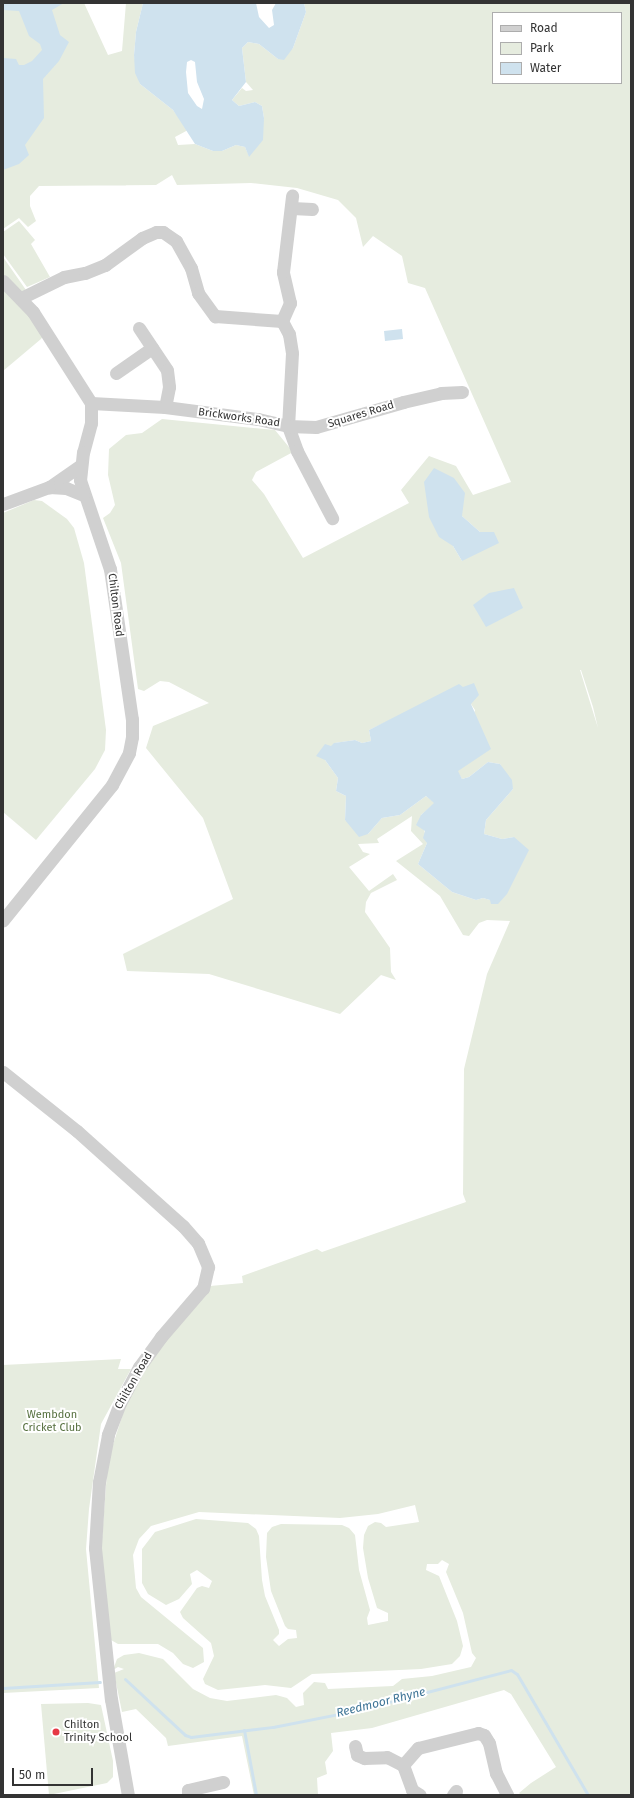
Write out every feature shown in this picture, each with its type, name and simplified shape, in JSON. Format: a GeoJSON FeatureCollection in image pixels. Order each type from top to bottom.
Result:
{"type":"FeatureCollection","features":[{"type":"Feature","properties":{"kind":"street"},"geometry":{"type":"LineString","coordinates":[[21,298],[64,277],[85,273],[105,265],[142,238],[156,232],[163,232],[176,241],[191,268],[198,294],[215,316],[282,321],[290,303],[283,272],[292,202],[312,209]]}},
{"type":"Feature","properties":{"kind":"street"},"geometry":{"type":"LineString","coordinates":[[3,281],[21,298],[46,332],[56,352],[91,403]]}},
{"type":"Feature","properties":{"kind":"street","name":"Brickworks Road"},"geometry":{"type":"LineString","coordinates":[[91,403],[124,403],[165,407],[258,419],[288,426],[292,353],[289,334],[282,321]]}},
{"type":"Feature","properties":{"kind":"street"},"geometry":{"type":"LineString","coordinates":[[139,328],[167,370],[169,387],[165,407]]}},
{"type":"Feature","properties":{"kind":"street"},"geometry":{"type":"LineString","coordinates":[[116,373],[152,348]]}},
{"type":"Feature","properties":{"kind":"street","name":"Squares Road"},"geometry":{"type":"LineString","coordinates":[[288,426],[316,427],[332,424],[403,402],[441,393],[462,392]]}},
{"type":"Feature","properties":{"kind":"street","name":"Chilton Road"},"geometry":{"type":"LineString","coordinates":[[3,920],[112,785],[129,753],[132,719],[110,569],[96,522],[83,494],[81,465],[91,423],[91,403]]}},
{"type":"Feature","properties":{"kind":"street"},"geometry":{"type":"LineString","coordinates":[[288,426],[297,451],[332,518]]}},
{"type":"Feature","properties":{"kind":"street"},"geometry":{"type":"LineString","coordinates":[[3,504],[49,487],[81,465]]}},
{"type":"Feature","properties":{"kind":"street"},"geometry":{"type":"LineString","coordinates":[[49,487],[66,488],[83,494]]}},
{"type":"Feature","properties":{"kind":"street","name":"Chilton Road"},"geometry":{"type":"LineString","coordinates":[[3,1072],[77,1132],[183,1226],[198,1243],[208,1267],[203,1288],[161,1337],[139,1367],[120,1403],[108,1435],[99,1482],[95,1548],[111,1699],[128,1795]]}},
{"type":"Feature","properties":{"kind":"street"},"geometry":{"type":"LineString","coordinates":[[403,1765],[418,1748],[478,1733],[484,1735],[489,1743],[496,1773],[508,1795]]}},
{"type":"Feature","properties":{"kind":"street"},"geometry":{"type":"LineString","coordinates":[[355,1746],[357,1755],[364,1758],[387,1757],[403,1765],[414,1793]]}},
{"type":"Feature","properties":{"kind":"street"},"geometry":{"type":"LineString","coordinates":[[188,1795],[188,1790],[223,1782]]}},
{"type":"Feature","properties":{"kind":"green space"},"geometry":{"type":"Polygon","coordinates":[[[3,3],[84,3],[108,55],[122,51],[126,3],[143,3],[136,32],[134,55],[140,84],[173,110],[188,130],[175,137],[178,145],[195,144],[213,151],[222,151],[236,145],[245,147],[249,156],[264,118],[262,106],[255,102],[239,106],[232,100],[242,88],[246,91],[253,90],[246,82],[242,48],[248,42],[259,44],[278,59],[293,48],[306,12],[304,3],[631,3],[631,1795],[521,1795],[519,1793],[531,1783],[556,1767],[511,1694],[504,1690],[372,1728],[331,1733],[333,1751],[325,1762],[327,1774],[317,1778],[318,1795],[254,1795],[242,1736],[168,1746],[166,1738],[136,1709],[122,1712],[114,1673],[124,1669],[118,1667],[113,1670],[117,1659],[124,1655],[139,1653],[163,1659],[193,1689],[210,1698],[227,1701],[276,1695],[287,1698],[296,1707],[304,1705],[303,1693],[314,1682],[325,1683],[328,1689],[393,1686],[402,1679],[432,1676],[471,1667],[476,1658],[472,1653],[463,1613],[446,1572],[449,1564],[442,1560],[438,1564],[427,1564],[426,1570],[439,1576],[457,1621],[463,1646],[460,1656],[452,1664],[421,1669],[312,1674],[291,1688],[265,1685],[218,1690],[205,1684],[203,1679],[214,1656],[211,1643],[183,1618],[180,1612],[197,1588],[202,1586],[209,1588],[212,1581],[197,1570],[190,1574],[192,1584],[179,1599],[166,1605],[148,1594],[142,1583],[142,1549],[155,1532],[196,1519],[248,1523],[256,1529],[259,1536],[262,1580],[265,1596],[279,1630],[279,1634],[273,1640],[279,1646],[288,1639],[297,1638],[296,1630],[288,1629],[285,1626],[271,1591],[266,1557],[267,1533],[272,1527],[281,1524],[342,1525],[349,1528],[355,1535],[359,1570],[370,1610],[367,1618],[368,1625],[388,1621],[388,1613],[377,1608],[368,1578],[363,1548],[364,1535],[368,1526],[375,1522],[381,1523],[386,1527],[419,1522],[415,1505],[378,1514],[340,1518],[199,1512],[151,1526],[139,1539],[133,1555],[136,1588],[141,1597],[203,1648],[204,1662],[193,1668],[183,1664],[173,1653],[158,1644],[118,1644],[111,1640],[101,1551],[108,1460],[131,1389],[154,1354],[210,1286],[243,1283],[242,1276],[317,1249],[322,1252],[466,1202],[463,1194],[464,1069],[487,974],[510,921],[487,920],[479,923],[469,936],[463,935],[440,896],[396,861],[423,844],[411,831],[412,816],[377,839],[379,843],[358,844],[363,852],[370,854],[349,867],[369,891],[393,874],[397,880],[371,893],[366,902],[365,912],[390,948],[391,972],[396,980],[381,975],[340,1014],[209,974],[127,971],[123,954],[233,899],[203,818],[146,748],[153,726],[209,703],[169,682],[160,681],[144,691],[138,689],[121,563],[103,518],[110,513],[115,505],[108,475],[109,449],[126,435],[142,433],[162,419],[275,430],[293,452],[256,472],[252,480],[264,494],[303,558],[409,503],[401,490],[429,456],[456,466],[473,495],[511,482],[425,288],[408,283],[402,256],[373,236],[363,247],[356,218],[338,200],[297,188],[251,183],[177,185],[172,175],[156,185],[39,186],[30,196],[30,206],[36,221],[28,227],[19,218],[3,229],[3,3]],[[462,516],[453,546],[462,561],[480,532],[462,516]],[[580,670],[598,728],[593,707],[580,670]],[[471,704],[417,707],[369,730],[371,741],[362,743],[355,740],[335,743],[325,760],[338,778],[336,791],[346,796],[345,820],[368,834],[382,818],[400,815],[426,796],[435,803],[421,815],[427,843],[418,864],[452,892],[476,900],[483,898],[490,900],[514,837],[502,839],[484,834],[486,820],[513,789],[500,764],[488,762],[469,777],[462,779],[457,771],[475,710],[471,704]]]}},
{"type":"Feature","properties":{"kind":"green space"},"geometry":{"type":"Polygon","coordinates":[[[19,221],[35,240],[31,244],[50,277],[27,287],[3,254],[3,232],[19,221]]]}},
{"type":"Feature","properties":{"kind":"green space"},"geometry":{"type":"Polygon","coordinates":[[[3,257],[26,290],[19,295],[46,332],[41,339],[3,371],[3,257]]]}},
{"type":"Feature","properties":{"kind":"green space"},"geometry":{"type":"Polygon","coordinates":[[[34,500],[42,501],[67,519],[74,528],[84,563],[106,730],[105,750],[95,769],[36,840],[3,812],[3,513],[34,500]]]}},
{"type":"Feature","properties":{"kind":"green space","name":"Wembdon Cricket Club"},"geometry":{"type":"Polygon","coordinates":[[[121,1359],[118,1369],[131,1369],[101,1424],[89,1509],[86,1549],[99,1688],[3,1693],[3,1365],[121,1359]]]}},
{"type":"Feature","properties":{"kind":"green space"},"geometry":{"type":"Polygon","coordinates":[[[88,1703],[101,1705],[113,1761],[113,1777],[107,1783],[49,1795],[41,1704],[88,1703]]]}},
{"type":"Feature","properties":{"kind":"water"},"geometry":{"type":"Polygon","coordinates":[[[3,3],[64,3],[52,10],[60,35],[69,42],[59,61],[43,79],[44,118],[25,145],[29,155],[19,164],[3,170],[3,58],[16,59],[19,65],[24,65],[32,61],[42,50],[40,44],[29,36],[19,11],[3,10],[3,3]]]}},
{"type":"Feature","properties":{"kind":"water"},"geometry":{"type":"Polygon","coordinates":[[[143,3],[256,3],[259,17],[269,28],[274,25],[272,10],[276,3],[304,3],[306,12],[293,48],[284,60],[278,59],[259,44],[248,42],[242,48],[246,82],[232,100],[239,106],[255,102],[262,106],[264,118],[263,140],[249,157],[245,147],[236,145],[222,151],[213,151],[195,144],[173,110],[140,84],[135,73],[134,55],[136,32],[143,3]],[[191,60],[187,62],[186,72],[188,93],[197,106],[202,109],[204,99],[197,82],[195,62],[191,60]]]}},
{"type":"Feature","properties":{"kind":"water"},"geometry":{"type":"Polygon","coordinates":[[[402,329],[403,339],[385,341],[384,331],[402,329]]]}},
{"type":"Feature","properties":{"kind":"water"},"geometry":{"type":"Polygon","coordinates":[[[434,468],[454,478],[465,493],[462,516],[480,532],[494,532],[499,543],[462,561],[453,546],[439,537],[429,517],[424,482],[434,468]]]}},
{"type":"Feature","properties":{"kind":"water"},"geometry":{"type":"Polygon","coordinates":[[[514,588],[523,608],[486,627],[473,605],[489,593],[514,588]]]}},
{"type":"Feature","properties":{"kind":"water"},"geometry":{"type":"Polygon","coordinates":[[[474,683],[479,695],[471,704],[491,749],[458,771],[462,779],[469,777],[488,762],[500,764],[512,780],[513,789],[486,820],[484,834],[502,839],[514,837],[529,850],[507,894],[498,904],[491,904],[490,900],[483,898],[476,900],[452,892],[418,864],[427,843],[423,838],[425,831],[416,825],[421,815],[434,803],[426,796],[400,815],[382,818],[368,834],[359,837],[345,820],[346,796],[336,791],[338,778],[325,760],[316,756],[325,744],[331,746],[334,743],[355,740],[362,743],[371,741],[369,730],[459,684],[463,687],[474,683]]]}},
{"type":"Feature","properties":{"kind":"waterway","name":"Reedmoor Rhyne"},"geometry":{"type":"LineString","coordinates":[[125,1679],[185,1735],[191,1737],[273,1727],[354,1711],[511,1670],[517,1674],[588,1795]]}},
{"type":"Feature","properties":{"kind":"waterway","name":"Reedmoor Rhyne"},"geometry":{"type":"LineString","coordinates":[[3,1688],[100,1682]]}},
{"type":"Feature","properties":{"kind":"waterway"},"geometry":{"type":"LineString","coordinates":[[244,1730],[256,1795]]}},
{"type":"Feature","properties":{"kind":"place","name":"Chilton Trinity School"},"geometry":{"type":"Point","coordinates":[56,1732]}}]}
